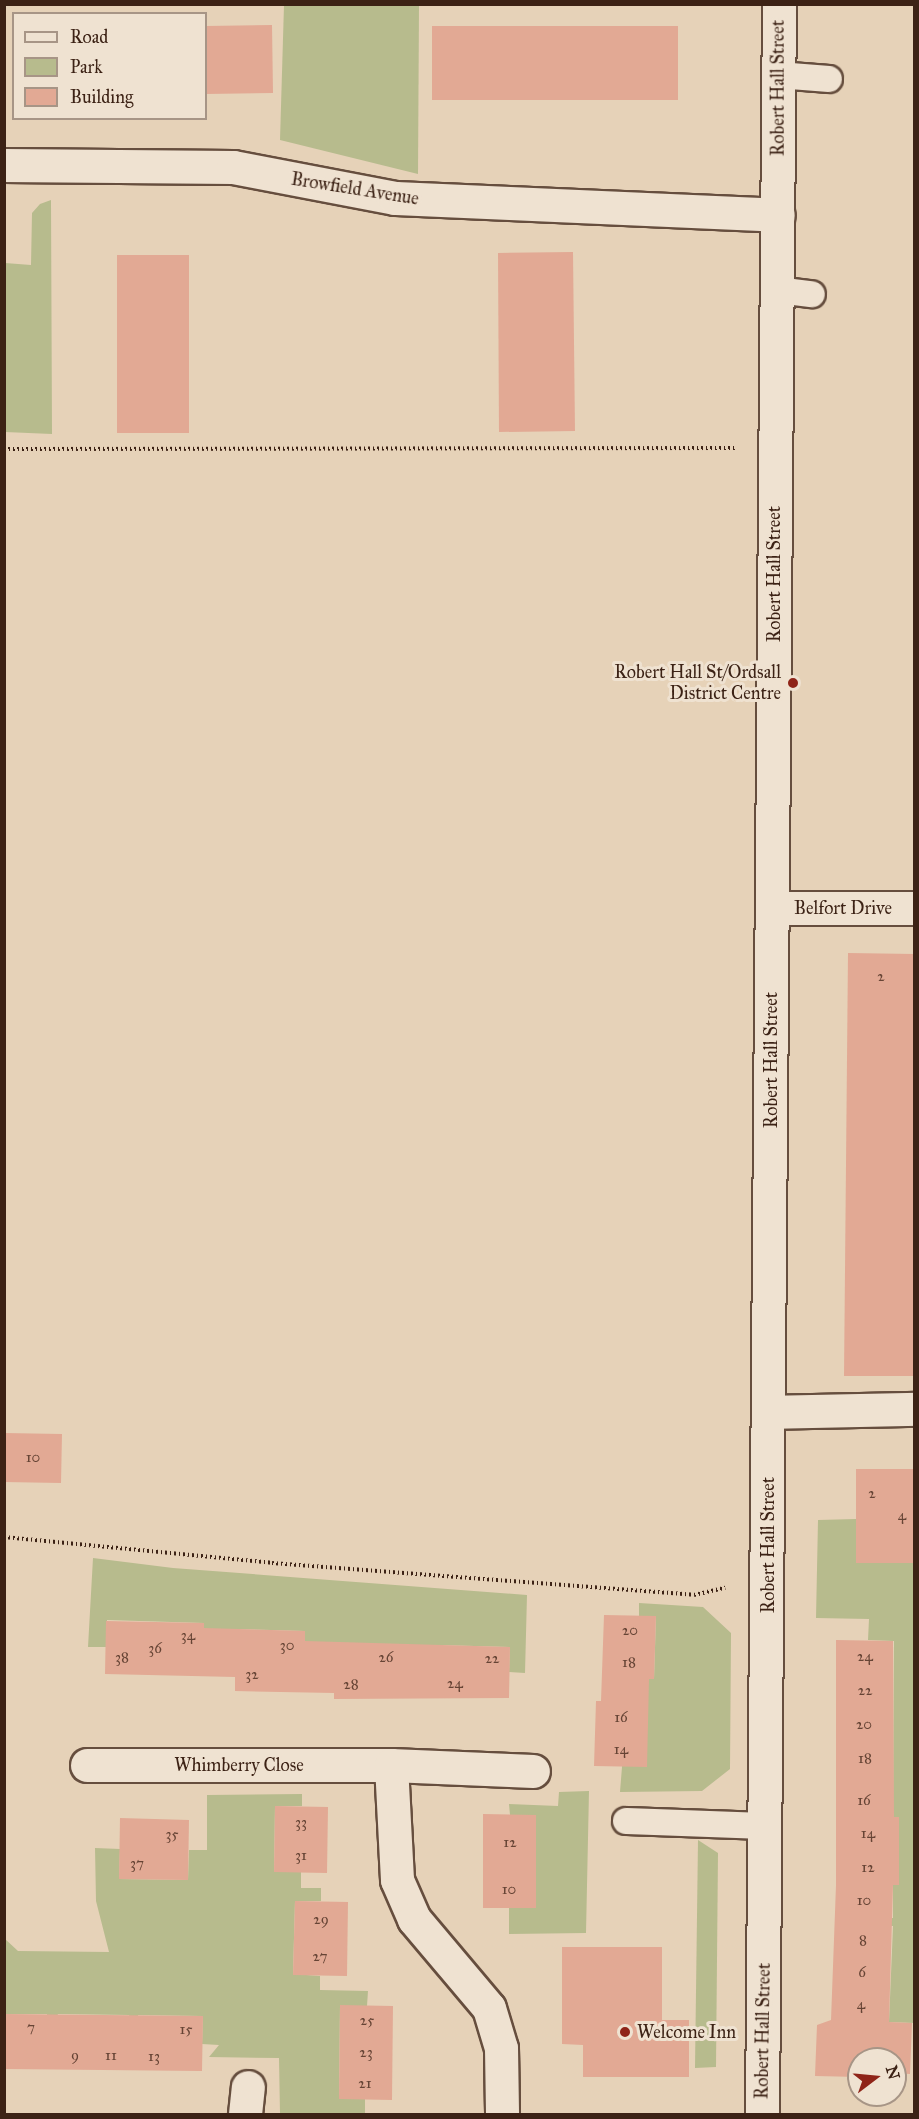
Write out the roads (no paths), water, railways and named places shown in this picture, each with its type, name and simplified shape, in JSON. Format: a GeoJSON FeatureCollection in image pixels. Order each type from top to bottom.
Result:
{"type":"FeatureCollection","features":[{"type":"Feature","properties":{"kind":"street","name":"Robert Hall Street"},"geometry":{"type":"LineString","coordinates":[[762,2115],[779,4]]}},
{"type":"Feature","properties":{"kind":"street","name":"Browfield Avenue"},"geometry":{"type":"LineString","coordinates":[[4,165],[233,167],[395,198],[778,215]]}},
{"type":"Feature","properties":{"kind":"street","name":"Belfort Drive"},"geometry":{"type":"LineString","coordinates":[[772,908],[915,908]]}},
{"type":"Feature","properties":{"kind":"street"},"geometry":{"type":"LineString","coordinates":[[769,1412],[915,1409]]}},
{"type":"Feature","properties":{"kind":"street","name":"Whimberry Close"},"geometry":{"type":"LineString","coordinates":[[87,1764],[391,1765],[533,1771]]}},
{"type":"Feature","properties":{"kind":"street"},"geometry":{"type":"LineString","coordinates":[[391,1765],[397,1880],[414,1919],[489,2008],[501,2048],[502,2115]]}},
{"type":"Feature","properties":{"kind":"lane"},"geometry":{"type":"LineString","coordinates":[[778,75],[829,79]]}},
{"type":"Feature","properties":{"kind":"lane"},"geometry":{"type":"LineString","coordinates":[[777,290],[812,294]]}},
{"type":"Feature","properties":{"kind":"lane"},"geometry":{"type":"LineString","coordinates":[[626,1821],[765,1826]]}},
{"type":"Feature","properties":{"kind":"place","name":"Robert Hall St/Ordsall District Centre"},"geometry":{"type":"Point","coordinates":[793,683]}},
{"type":"Feature","properties":{"kind":"place","name":"Welcome Inn"},"geometry":{"type":"Point","coordinates":[625,2032]}}]}
